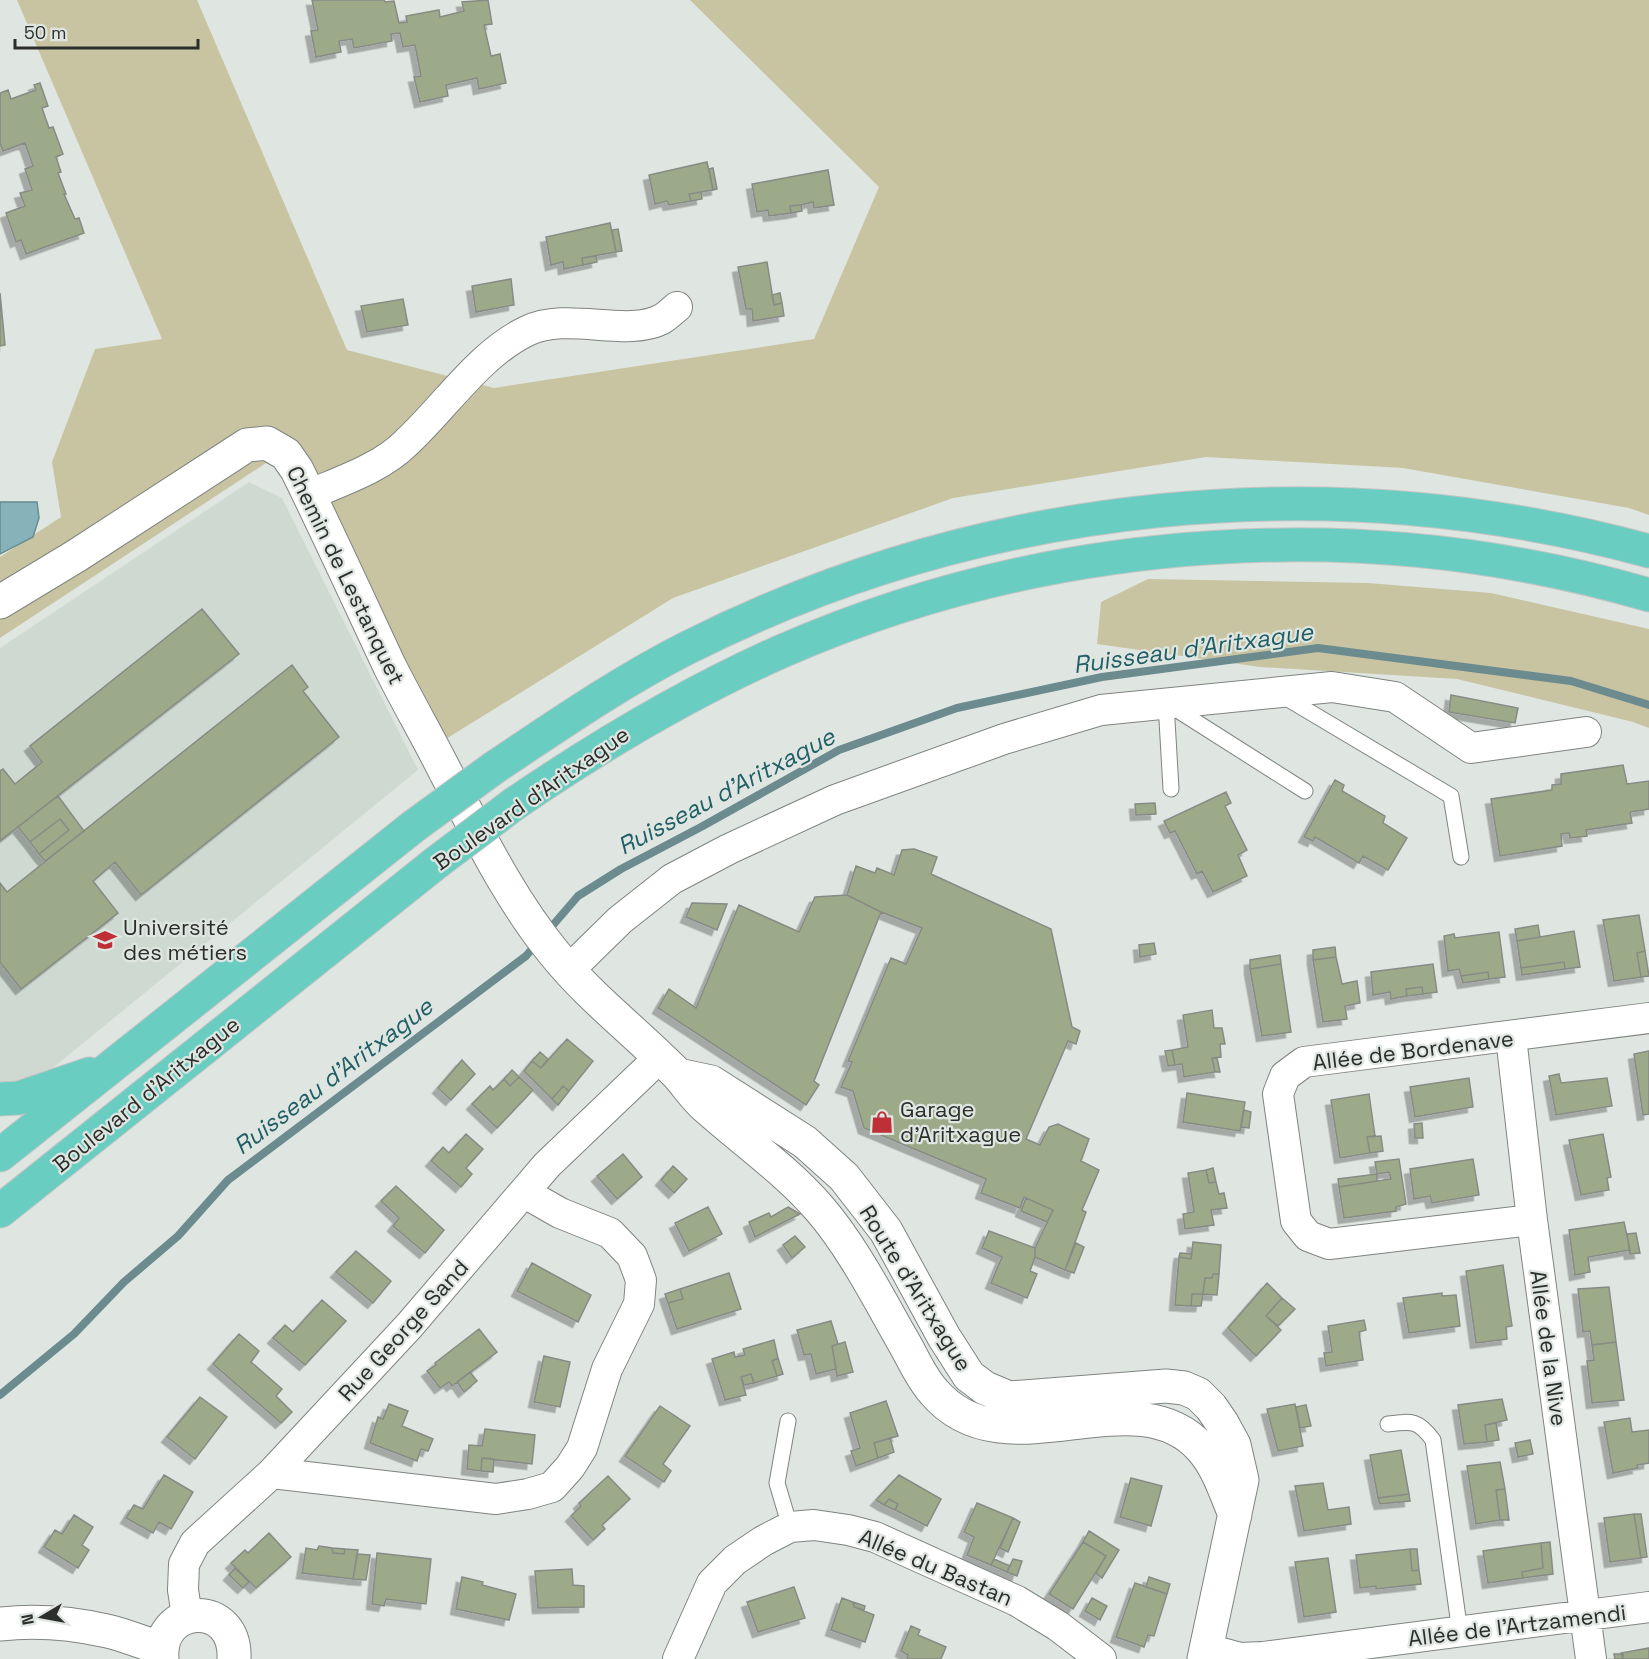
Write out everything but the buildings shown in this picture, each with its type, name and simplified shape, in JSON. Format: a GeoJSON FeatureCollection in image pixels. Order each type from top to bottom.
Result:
{"type":"FeatureCollection","features":[{"type":"Feature","properties":{"kind":"main road","name":"Boulevard d'Aritxague"},"geometry":{"type":"LineString","coordinates":[[0,1155],[414,826],[495,767],[562,722],[685,649],[816,591],[907,560],[1000,535],[1048,525],[1191,506],[1284,502],[1379,505],[1473,514],[1580,533],[1649,551]]}},
{"type":"Feature","properties":{"kind":"main road","name":"Boulevard d'Aritxague"},"geometry":{"type":"LineString","coordinates":[[0,1211],[437,862],[568,766],[653,715],[780,652],[868,618],[943,594],[1057,567],[1108,558],[1251,546],[1344,546],[1427,552],[1486,560],[1576,577],[1649,595]]}},
{"type":"Feature","properties":{"kind":"main road"},"geometry":{"type":"LineString","coordinates":[[0,1099],[19,1098],[113,1065]]}},
{"type":"Feature","properties":{"kind":"street"},"geometry":{"type":"LineString","coordinates":[[309,495],[380,462],[405,445],[482,365],[505,344],[528,330],[552,322],[639,325],[662,319],[677,307]]}},
{"type":"Feature","properties":{"kind":"street","name":"Chemin de Lestanquet"},"geometry":{"type":"LineString","coordinates":[[0,602],[76,556],[247,445],[267,443],[286,454],[297,470],[392,671],[489,856],[540,935],[569,970]]}},
{"type":"Feature","properties":{"kind":"street"},"geometry":{"type":"LineString","coordinates":[[668,1066],[569,970],[620,920],[672,879],[729,849],[835,800],[1025,732],[1101,710],[1332,687],[1395,698],[1471,748],[1586,732]]}},
{"type":"Feature","properties":{"kind":"street","name":"Allée de Bordenave"},"geometry":{"type":"LineString","coordinates":[[1532,1220],[1329,1244],[1308,1236],[1296,1221],[1278,1094],[1285,1076],[1304,1062],[1649,1018]]}},
{"type":"Feature","properties":{"kind":"street","name":"Allée de la Nive"},"geometry":{"type":"LineString","coordinates":[[1511,1037],[1532,1220],[1591,1659]]}},
{"type":"Feature","properties":{"kind":"street","name":"Rue George Sand"},"geometry":{"type":"LineString","coordinates":[[187,1616],[183,1590],[184,1564],[195,1543],[272,1473],[409,1326],[547,1165],[668,1066]]}},
{"type":"Feature","properties":{"kind":"street","name":"Route d'Aritxague"},"geometry":{"type":"LineString","coordinates":[[668,1066],[711,1082],[805,1142],[844,1177],[886,1231],[944,1337],[969,1376],[985,1388],[1009,1398],[1166,1386],[1184,1388],[1198,1394],[1211,1407],[1234,1445],[1242,1480],[1206,1654]]}},
{"type":"Feature","properties":{"kind":"street"},"geometry":{"type":"LineString","coordinates":[[272,1473],[496,1499],[528,1494],[552,1487],[570,1467],[582,1448],[607,1369],[639,1304],[641,1280],[633,1256],[610,1233],[560,1213],[525,1192]]}},
{"type":"Feature","properties":{"kind":"street","name":"Allée du Bastan"},"geometry":{"type":"LineString","coordinates":[[678,1659],[712,1583],[735,1560],[763,1541],[790,1527],[814,1525],[875,1537],[1017,1601],[1058,1626],[1101,1659]]}},
{"type":"Feature","properties":{"kind":"street","name":"Allée de l'Artzamendi"},"geometry":{"type":"LineString","coordinates":[[1206,1654],[1240,1658],[1263,1657],[1649,1607]]}},
{"type":"Feature","properties":{"kind":"street"},"geometry":{"type":"LineString","coordinates":[[0,1624],[22,1622],[61,1624],[109,1631],[161,1654],[165,1634],[175,1623],[187,1616],[199,1615],[211,1617],[229,1632],[234,1646],[234,1659]]}},
{"type":"Feature","properties":{"kind":"lane"},"geometry":{"type":"LineString","coordinates":[[1277,692],[1451,796],[1461,857]]}},
{"type":"Feature","properties":{"kind":"lane"},"geometry":{"type":"LineString","coordinates":[[1166,703],[1171,789]]}},
{"type":"Feature","properties":{"kind":"lane"},"geometry":{"type":"LineString","coordinates":[[1166,703],[1305,791]]}},
{"type":"Feature","properties":{"kind":"lane"},"geometry":{"type":"LineString","coordinates":[[788,1421],[777,1483],[790,1527]]}},
{"type":"Feature","properties":{"kind":"lane"},"geometry":{"type":"LineString","coordinates":[[1388,1424],[1410,1422],[1422,1425],[1433,1440],[1460,1632]]}},
{"type":"Feature","properties":{"kind":"shaded area"},"geometry":{"type":"Polygon","coordinates":[[[17,0],[197,0],[347,350],[494,388],[814,339],[879,187],[690,0],[1649,0],[1649,515],[1629,508],[1403,468],[1206,457],[953,498],[673,598],[420,755],[289,475],[266,463],[0,638],[0,557],[61,517],[52,462],[95,349],[162,339],[17,0]]]}},
{"type":"Feature","properties":{"kind":"shaded area","name":"Université des métiers"},"geometry":{"type":"Polygon","coordinates":[[[249,482],[282,498],[418,770],[0,1111],[0,648],[249,482]]]}},
{"type":"Feature","properties":{"kind":"shaded area"},"geometry":{"type":"Polygon","coordinates":[[[1148,579],[1368,583],[1491,593],[1649,629],[1649,728],[1633,722],[1457,679],[1260,667],[1097,644],[1101,602],[1148,579]]]}},
{"type":"Feature","properties":{"kind":"water"},"geometry":{"type":"Polygon","coordinates":[[[0,502],[37,502],[39,518],[33,537],[0,554],[0,502]]]}},
{"type":"Feature","properties":{"kind":"waterway","name":"Ruisseau d'Aritxague"},"geometry":{"type":"LineString","coordinates":[[547,932],[578,896],[621,869],[839,750],[957,708],[1102,677],[1318,648],[1571,681],[1649,705]]}},
{"type":"Feature","properties":{"kind":"waterway","name":"Ruisseau d'Aritxague"},"geometry":{"type":"LineString","coordinates":[[0,1395],[74,1334],[124,1282],[178,1236],[228,1180],[526,956],[537,943]]}},
{"type":"Feature","properties":{"kind":"place","name":"Université des métiers"},"geometry":{"type":"Point","coordinates":[105,940]}},
{"type":"Feature","properties":{"kind":"place","name":"Garage d'Aritxague"},"geometry":{"type":"Point","coordinates":[882,1122]}}]}
